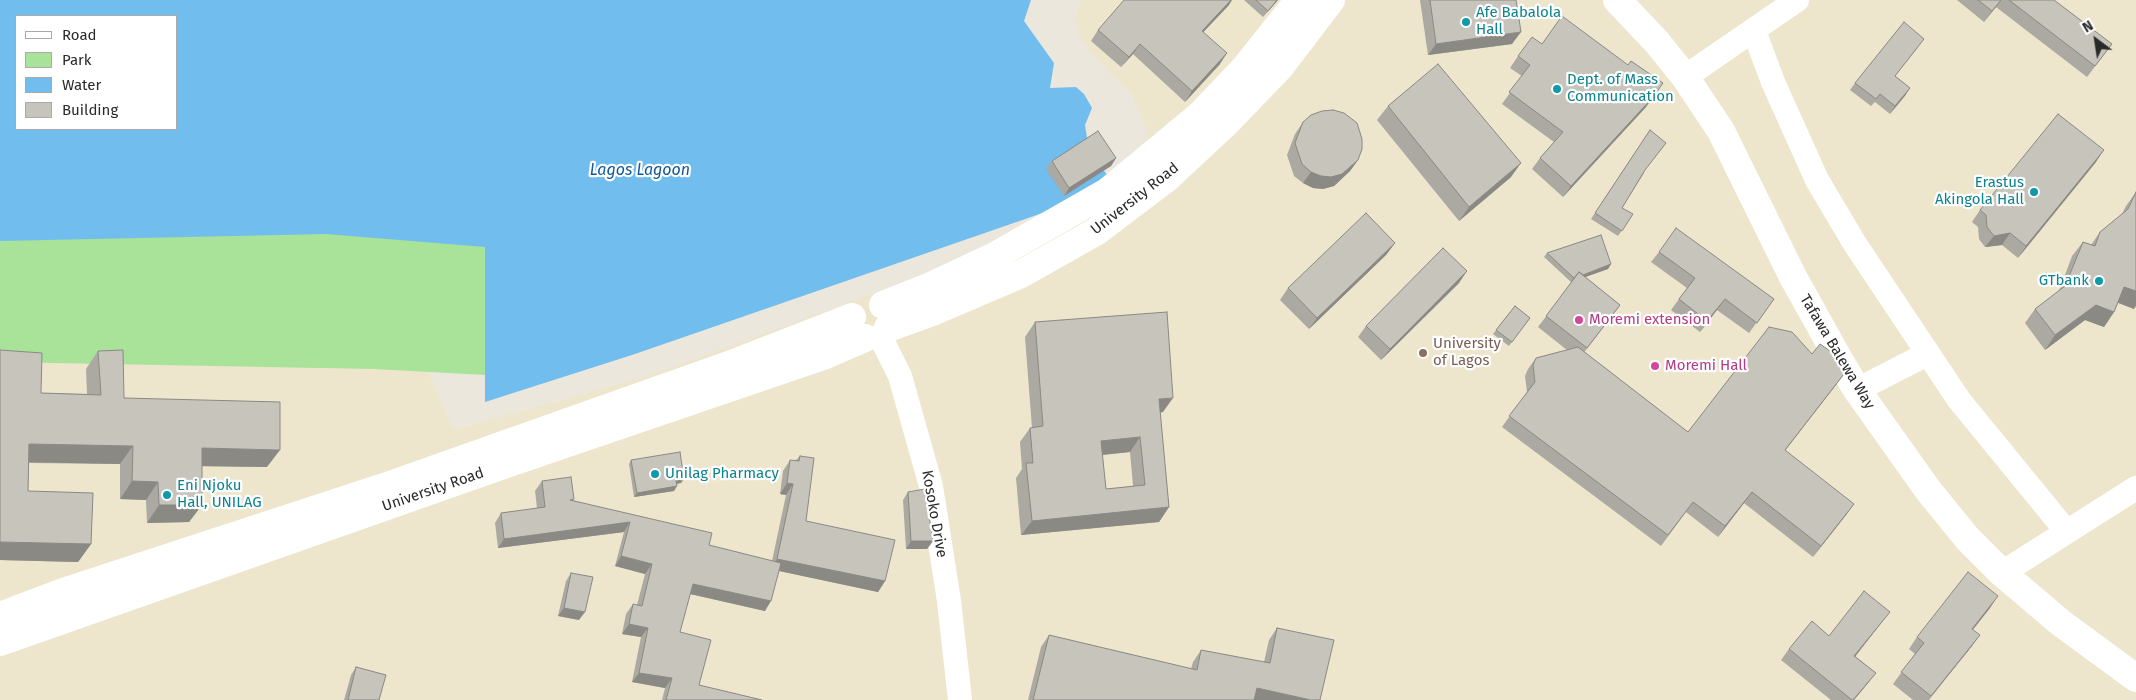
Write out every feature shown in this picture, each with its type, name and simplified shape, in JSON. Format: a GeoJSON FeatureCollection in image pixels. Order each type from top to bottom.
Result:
{"type":"FeatureCollection","features":[{"type":"Feature","properties":{"kind":"main road","name":"University Road"},"geometry":{"type":"LineString","coordinates":[[0,642],[204,569],[826,355],[931,286],[995,256],[1107,192],[1200,115],[1244,69],[1299,0]]}},
{"type":"Feature","properties":{"kind":"main road","name":"University Road"},"geometry":{"type":"LineString","coordinates":[[0,616],[63,592],[393,484],[729,365],[874,325],[932,312],[1021,274],[1097,231],[1167,178],[1226,123],[1280,67],[1331,0]]}},
{"type":"Feature","properties":{"kind":"main road","name":"Tafawa Balewa Way"},"geometry":{"type":"LineString","coordinates":[[1617,0],[1656,41],[1685,77],[1721,131],[1793,277],[1856,390],[1928,490],[1967,538],[2002,573],[2061,623],[2136,678]]}},
{"type":"Feature","properties":{"kind":"street"},"geometry":{"type":"LineString","coordinates":[[1685,77],[1797,0]]}},
{"type":"Feature","properties":{"kind":"street"},"geometry":{"type":"LineString","coordinates":[[1754,31],[1773,82],[1817,180],[1855,244],[1959,400],[2067,532]]}},
{"type":"Feature","properties":{"kind":"street","name":"Kosoko Drive"},"geometry":{"type":"LineString","coordinates":[[874,325],[900,376],[931,486],[949,601],[960,700]]}},
{"type":"Feature","properties":{"kind":"street"},"geometry":{"type":"LineString","coordinates":[[1856,390],[1927,354]]}},
{"type":"Feature","properties":{"kind":"street"},"geometry":{"type":"LineString","coordinates":[[2002,573],[2136,488]]}},
{"type":"Feature","properties":{"kind":"shaded area","name":"University of Lagos"},"geometry":{"type":"Polygon","coordinates":[[[1081,0],[2136,0],[2136,700],[0,700],[0,322],[411,329],[453,430],[645,377],[1091,214],[1134,187],[1148,134],[1131,92],[1106,70],[1079,37],[1075,21],[1081,0]]]}},
{"type":"Feature","properties":{"kind":"green space","name":"Lagos Lagoon"},"geometry":{"type":"Polygon","coordinates":[[[0,0],[981,0],[522,377],[374,369],[0,362],[0,0]]]}},
{"type":"Feature","properties":{"kind":"water","name":"Lagos Lagoon"},"geometry":{"type":"Polygon","coordinates":[[[0,0],[1031,0],[1024,21],[1054,63],[1050,88],[1076,87],[1084,94],[1092,108],[1085,125],[1089,151],[1108,176],[1083,199],[635,354],[485,402],[485,247],[326,234],[0,241],[0,0]]]}},
{"type":"Feature","properties":{"kind":"building"},"geometry":{"type":"Polygon","coordinates":[[[1124,0],[1231,0],[1202,31],[1227,53],[1192,91],[1140,44],[1129,57],[1098,30],[1124,0]]]}},
{"type":"Feature","properties":{"kind":"building"},"geometry":{"type":"Polygon","coordinates":[[[1256,0],[1277,0],[1268,11],[1256,0]]]}},
{"type":"Feature","properties":{"kind":"building","name":"Afe Babalola Hall"},"geometry":{"type":"Polygon","coordinates":[[[1430,0],[1516,0],[1521,32],[1436,44],[1430,0]]]}},
{"type":"Feature","properties":{"kind":"building"},"geometry":{"type":"Polygon","coordinates":[[[1978,0],[2001,0],[1992,11],[1978,0]]]}},
{"type":"Feature","properties":{"kind":"building"},"geometry":{"type":"Polygon","coordinates":[[[2009,0],[2054,0],[2112,44],[2095,66],[2009,0]]]}},
{"type":"Feature","properties":{"kind":"building"},"geometry":{"type":"Polygon","coordinates":[[[1562,16],[1628,65],[1631,61],[1663,83],[1654,96],[1571,186],[1540,158],[1563,132],[1509,92],[1530,65],[1518,56],[1532,37],[1542,44],[1562,16]]]}},
{"type":"Feature","properties":{"kind":"building"},"geometry":{"type":"Polygon","coordinates":[[[1904,22],[1924,39],[1895,76],[1910,88],[1895,106],[1880,94],[1876,99],[1855,83],[1904,22]]]}},
{"type":"Feature","properties":{"kind":"building"},"geometry":{"type":"Polygon","coordinates":[[[1438,64],[1521,163],[1469,207],[1388,106],[1438,64]]]}},
{"type":"Feature","properties":{"kind":"building"},"geometry":{"type":"Polygon","coordinates":[[[1333,110],[1344,113],[1357,123],[1362,139],[1362,149],[1358,160],[1342,174],[1331,177],[1321,176],[1311,172],[1302,164],[1295,143],[1303,122],[1311,115],[1333,110]]]}},
{"type":"Feature","properties":{"kind":"building","name":"Erastus Akingola Hall"},"geometry":{"type":"Polygon","coordinates":[[[2058,114],[2104,150],[2026,246],[2010,233],[1994,236],[1987,227],[1986,215],[1980,210],[2058,114]]]}},
{"type":"Feature","properties":{"kind":"building"},"geometry":{"type":"Polygon","coordinates":[[[1650,130],[1666,143],[1645,170],[1622,208],[1633,214],[1622,231],[1595,213],[1650,130]]]}},
{"type":"Feature","properties":{"kind":"building"},"geometry":{"type":"Polygon","coordinates":[[[1098,131],[1116,158],[1069,188],[1052,161],[1098,131]]]}},
{"type":"Feature","properties":{"kind":"building","name":"GTbank"},"geometry":{"type":"Polygon","coordinates":[[[2136,192],[2136,291],[2124,287],[2114,312],[2096,305],[2055,335],[2035,309],[2065,286],[2083,242],[2095,246],[2100,232],[2128,209],[2136,192]]]}},
{"type":"Feature","properties":{"kind":"building"},"geometry":{"type":"Polygon","coordinates":[[[1366,213],[1395,243],[1317,318],[1288,288],[1366,213]]]}},
{"type":"Feature","properties":{"kind":"building"},"geometry":{"type":"Polygon","coordinates":[[[1676,228],[1774,299],[1757,323],[1725,299],[1707,321],[1679,299],[1695,278],[1659,252],[1676,228]]]}},
{"type":"Feature","properties":{"kind":"building"},"geometry":{"type":"Polygon","coordinates":[[[1601,235],[1611,264],[1583,275],[1579,272],[1574,278],[1547,253],[1601,235]]]}},
{"type":"Feature","properties":{"kind":"building"},"geometry":{"type":"Polygon","coordinates":[[[1443,248],[1467,271],[1390,349],[1366,326],[1443,248]]]}},
{"type":"Feature","properties":{"kind":"building"},"geometry":{"type":"Polygon","coordinates":[[[1579,272],[1620,305],[1587,348],[1546,316],[1579,272]]]}},
{"type":"Feature","properties":{"kind":"building"},"geometry":{"type":"Polygon","coordinates":[[[1515,306],[1530,318],[1512,342],[1496,330],[1515,306]]]}},
{"type":"Feature","properties":{"kind":"building"},"geometry":{"type":"Polygon","coordinates":[[[1167,312],[1173,398],[1159,399],[1169,507],[1032,521],[1026,463],[1033,463],[1030,428],[1043,426],[1035,322],[1167,312]],[[1140,437],[1101,441],[1106,489],[1145,485],[1140,437]]]}},
{"type":"Feature","properties":{"kind":"building"},"geometry":{"type":"Polygon","coordinates":[[[1769,327],[1792,332],[1812,354],[1820,344],[1830,351],[1844,374],[1785,450],[1854,504],[1821,546],[1752,492],[1725,526],[1693,502],[1668,535],[1509,416],[1535,382],[1533,365],[1536,358],[1578,347],[1688,432],[1769,327]]]}},
{"type":"Feature","properties":{"kind":"building"},"geometry":{"type":"Polygon","coordinates":[[[0,350],[42,353],[41,393],[101,395],[98,351],[123,350],[124,398],[280,402],[280,450],[202,448],[202,505],[159,505],[158,482],[132,481],[133,446],[29,444],[28,491],[93,493],[91,544],[0,542],[0,350]]]}},
{"type":"Feature","properties":{"kind":"building","name":"Unilag Pharmacy"},"geometry":{"type":"Polygon","coordinates":[[[680,452],[684,479],[676,480],[677,486],[637,493],[631,460],[680,452]]]}},
{"type":"Feature","properties":{"kind":"building"},"geometry":{"type":"Polygon","coordinates":[[[800,456],[814,458],[806,521],[895,540],[885,581],[777,559],[793,484],[787,483],[790,460],[799,461],[800,456]]]}},
{"type":"Feature","properties":{"kind":"building"},"geometry":{"type":"Polygon","coordinates":[[[571,477],[574,499],[570,500],[712,533],[709,545],[781,563],[771,601],[693,584],[680,632],[711,640],[699,685],[762,700],[666,700],[672,678],[639,673],[648,628],[629,624],[633,604],[642,606],[652,564],[621,556],[630,522],[504,539],[501,513],[545,507],[542,481],[571,477]]]}},
{"type":"Feature","properties":{"kind":"building"},"geometry":{"type":"Polygon","coordinates":[[[925,489],[933,541],[911,541],[908,492],[925,489]]]}},
{"type":"Feature","properties":{"kind":"building"},"geometry":{"type":"Polygon","coordinates":[[[1968,572],[1998,596],[1972,629],[1980,635],[1931,696],[1901,672],[1924,643],[1917,637],[1968,572]]]}},
{"type":"Feature","properties":{"kind":"building"},"geometry":{"type":"Polygon","coordinates":[[[571,573],[593,577],[585,612],[564,608],[571,573]]]}},
{"type":"Feature","properties":{"kind":"building"},"geometry":{"type":"Polygon","coordinates":[[[1864,591],[1890,612],[1854,656],[1876,673],[1852,700],[1789,649],[1812,621],[1829,636],[1864,591]]]}},
{"type":"Feature","properties":{"kind":"building"},"geometry":{"type":"Polygon","coordinates":[[[1277,628],[1334,640],[1320,700],[1311,700],[1257,688],[1254,700],[1033,700],[1049,635],[1197,670],[1201,650],[1270,663],[1277,628]]]}},
{"type":"Feature","properties":{"kind":"building"},"geometry":{"type":"Polygon","coordinates":[[[356,667],[386,675],[379,700],[348,700],[356,667]]]}},
{"type":"Feature","properties":{"kind":"place","name":"Afe Babalola Hall"},"geometry":{"type":"Point","coordinates":[1466,22]}},
{"type":"Feature","properties":{"kind":"place","name":"Dept. of Mass Communication"},"geometry":{"type":"Point","coordinates":[1557,89]}},
{"type":"Feature","properties":{"kind":"place","name":"Erastus Akingola Hall"},"geometry":{"type":"Point","coordinates":[2034,192]}},
{"type":"Feature","properties":{"kind":"place","name":"GTbank"},"geometry":{"type":"Point","coordinates":[2099,281]}},
{"type":"Feature","properties":{"kind":"place","name":"Moremi extension"},"geometry":{"type":"Point","coordinates":[1579,320]}},
{"type":"Feature","properties":{"kind":"place","name":"University of Lagos"},"geometry":{"type":"Point","coordinates":[1423,353]}},
{"type":"Feature","properties":{"kind":"place","name":"Moremi Hall"},"geometry":{"type":"Point","coordinates":[1655,366]}},
{"type":"Feature","properties":{"kind":"place","name":"Unilag Pharmacy"},"geometry":{"type":"Point","coordinates":[655,474]}},
{"type":"Feature","properties":{"kind":"place","name":"Eni Njoku Hall, UNILAG"},"geometry":{"type":"Point","coordinates":[167,495]}}]}
